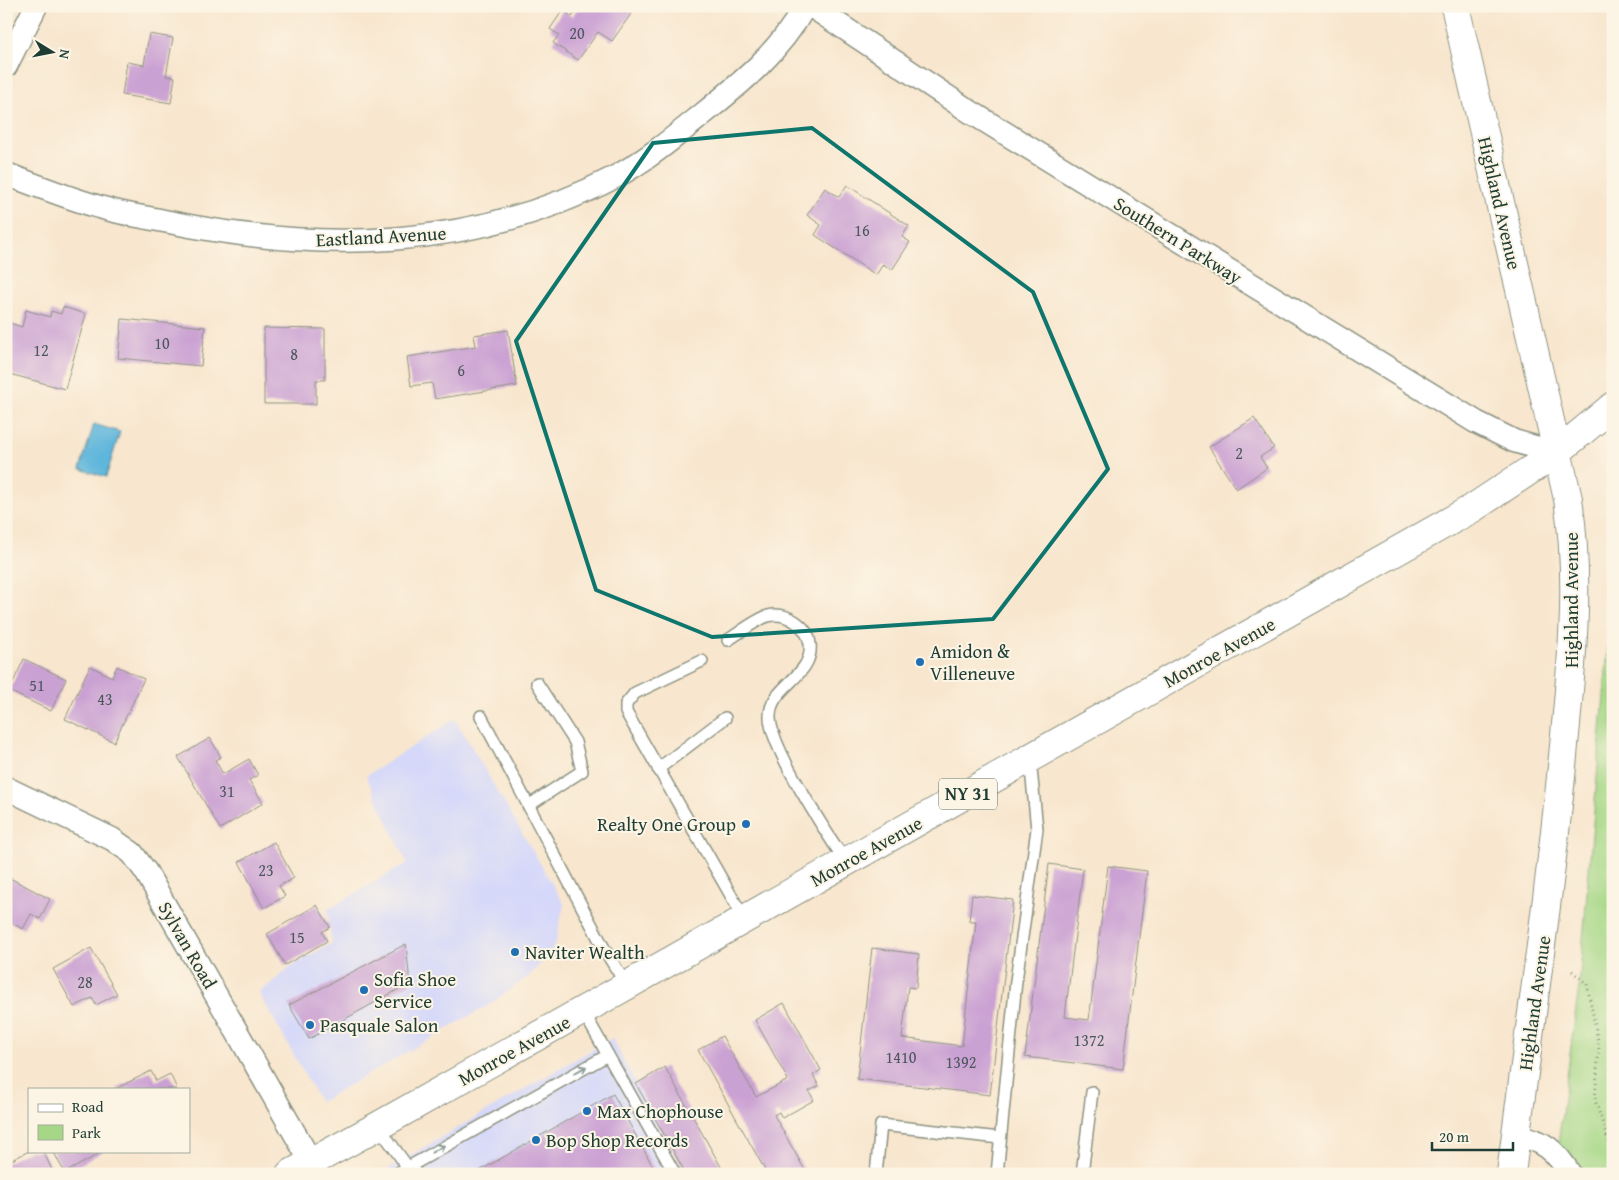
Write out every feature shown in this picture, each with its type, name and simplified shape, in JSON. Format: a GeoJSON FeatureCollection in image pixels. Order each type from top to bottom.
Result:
{"type":"FeatureCollection","features":[{"type":"Feature","properties":{"kind":"main road","name":"Highland Avenue"},"geometry":{"type":"LineString","coordinates":[[1455,6],[1572,528],[1575,583],[1574,640],[1552,869],[1511,1174]]}},
{"type":"Feature","properties":{"kind":"main road","name":"Monroe Avenue"},"geometry":{"type":"LineString","coordinates":[[300,1168],[745,920],[1473,508],[1556,453],[1613,406]]}},
{"type":"Feature","properties":{"kind":"street"},"geometry":{"type":"LineString","coordinates":[[6,66],[36,6]]}},
{"type":"Feature","properties":{"kind":"street","name":"Eastland Avenue"},"geometry":{"type":"LineString","coordinates":[[6,174],[102,208],[203,229],[250,235],[287,239],[358,241],[407,238],[468,230],[526,215],[576,196],[617,176],[664,146],[752,74],[780,45],[805,6]]}},
{"type":"Feature","properties":{"kind":"street","name":"Southern Parkway"},"geometry":{"type":"LineString","coordinates":[[811,6],[977,116],[1476,422],[1514,441],[1556,453]]}},
{"type":"Feature","properties":{"kind":"street","name":"Sylvan Road"},"geometry":{"type":"LineString","coordinates":[[6,788],[112,839],[132,853],[146,872],[300,1168]]}},
{"type":"Feature","properties":{"kind":"street"},"geometry":{"type":"LineString","coordinates":[[1516,1136],[1544,1144],[1559,1158],[1570,1174]]}},
{"type":"Feature","properties":{"kind":"lane"},"geometry":{"type":"LineString","coordinates":[[728,640],[768,616],[784,616],[799,622],[810,642],[810,653],[805,666],[772,700],[770,718],[774,740],[825,831],[846,862]]}},
{"type":"Feature","properties":{"kind":"lane"},"geometry":{"type":"LineString","coordinates":[[702,661],[635,693],[626,704],[626,712],[745,920]]}},
{"type":"Feature","properties":{"kind":"lane"},"geometry":{"type":"LineString","coordinates":[[528,806],[582,772],[575,742],[537,683]]}},
{"type":"Feature","properties":{"kind":"lane"},"geometry":{"type":"LineString","coordinates":[[481,716],[606,952],[627,986]]}},
{"type":"Feature","properties":{"kind":"lane"},"geometry":{"type":"LineString","coordinates":[[658,770],[725,718]]}},
{"type":"Feature","properties":{"kind":"lane"},"geometry":{"type":"LineString","coordinates":[[997,1174],[1016,981],[1037,829],[1030,759]]}},
{"type":"Feature","properties":{"kind":"lane"},"geometry":{"type":"LineString","coordinates":[[583,1011],[675,1174]]}},
{"type":"Feature","properties":{"kind":"lane"},"geometry":{"type":"LineString","coordinates":[[396,1174],[407,1166],[608,1055]]}},
{"type":"Feature","properties":{"kind":"lane"},"geometry":{"type":"LineString","coordinates":[[1082,1174],[1092,1092]]}},
{"type":"Feature","properties":{"kind":"lane"},"geometry":{"type":"LineString","coordinates":[[876,1174],[881,1124],[1000,1138]]}},
{"type":"Feature","properties":{"kind":"lane"},"geometry":{"type":"LineString","coordinates":[[378,1126],[407,1166],[417,1174]]}},
{"type":"Feature","properties":{"kind":"path"},"geometry":{"type":"LineString","coordinates":[[1572,971],[1587,984],[1599,1046],[1595,1100],[1613,1155]]}},
{"type":"Feature","properties":{"kind":"highlighted area"},"geometry":{"type":"Polygon","coordinates":[[[812,128],[1033,292],[1108,469],[993,619],[712,637],[596,590],[516,341],[653,143],[812,128]]]}},
{"type":"Feature","properties":{"kind":"shaded area"},"geometry":{"type":"Polygon","coordinates":[[[455,719],[564,904],[556,941],[549,954],[529,976],[489,1005],[320,1102],[259,993],[292,966],[332,943],[327,910],[407,863],[366,776],[455,719]]]}},
{"type":"Feature","properties":{"kind":"shaded area"},"geometry":{"type":"Polygon","coordinates":[[[612,1038],[683,1174],[379,1174],[612,1038]]]}},
{"type":"Feature","properties":{"kind":"green space"},"geometry":{"type":"Polygon","coordinates":[[[1613,590],[1613,1174],[1554,1174],[1579,987],[1613,590]]]}},
{"type":"Feature","properties":{"kind":"water"},"geometry":{"type":"Polygon","coordinates":[[[94,424],[120,432],[106,477],[80,469],[94,424]]]}},
{"type":"Feature","properties":{"kind":"building"},"geometry":{"type":"Polygon","coordinates":[[[579,6],[636,7],[612,41],[598,32],[578,60],[553,43],[559,35],[550,29],[563,10],[572,17],[579,6]]]}},
{"type":"Feature","properties":{"kind":"building"},"geometry":{"type":"Polygon","coordinates":[[[149,34],[173,38],[166,76],[175,77],[171,103],[122,95],[127,62],[144,65],[149,34]]]}},
{"type":"Feature","properties":{"kind":"building"},"geometry":{"type":"Polygon","coordinates":[[[847,185],[909,226],[902,237],[910,242],[892,270],[883,264],[876,275],[815,235],[821,225],[807,215],[825,188],[839,197],[847,185]]]}},
{"type":"Feature","properties":{"kind":"building"},"geometry":{"type":"Polygon","coordinates":[[[63,307],[86,314],[65,389],[6,373],[6,322],[22,327],[26,310],[50,317],[51,311],[61,314],[63,307]]]}},
{"type":"Feature","properties":{"kind":"building"},"geometry":{"type":"Polygon","coordinates":[[[122,319],[205,327],[201,366],[118,358],[122,319]]]}},
{"type":"Feature","properties":{"kind":"building"},"geometry":{"type":"Polygon","coordinates":[[[264,328],[325,329],[325,380],[316,380],[316,404],[264,404],[264,328]]]}},
{"type":"Feature","properties":{"kind":"building"},"geometry":{"type":"Polygon","coordinates":[[[508,330],[517,386],[435,399],[432,383],[411,386],[407,357],[476,346],[474,335],[508,330]]]}},
{"type":"Feature","properties":{"kind":"building"},"geometry":{"type":"Polygon","coordinates":[[[1254,418],[1274,448],[1260,457],[1267,468],[1236,489],[1209,447],[1254,418]]]}},
{"type":"Feature","properties":{"kind":"building"},"geometry":{"type":"Polygon","coordinates":[[[24,659],[66,679],[51,711],[9,691],[24,659]]]}},
{"type":"Feature","properties":{"kind":"building"},"geometry":{"type":"Polygon","coordinates":[[[90,666],[112,677],[117,666],[144,679],[114,742],[65,719],[90,666]]]}},
{"type":"Feature","properties":{"kind":"building"},"geometry":{"type":"Polygon","coordinates":[[[210,738],[221,757],[215,760],[223,774],[249,759],[258,775],[249,780],[263,803],[220,829],[178,757],[210,738]]]}},
{"type":"Feature","properties":{"kind":"building"},"geometry":{"type":"Polygon","coordinates":[[[274,842],[294,878],[279,886],[285,896],[264,908],[239,862],[274,842]]]}},
{"type":"Feature","properties":{"kind":"building"},"geometry":{"type":"Polygon","coordinates":[[[1049,864],[1083,869],[1065,1017],[1089,1020],[1108,866],[1147,871],[1123,1069],[1025,1057],[1049,864]]]}},
{"type":"Feature","properties":{"kind":"building"},"geometry":{"type":"Polygon","coordinates":[[[6,876],[50,899],[40,919],[31,914],[23,929],[6,920],[6,876]]]}},
{"type":"Feature","properties":{"kind":"building"},"geometry":{"type":"Polygon","coordinates":[[[972,895],[1013,900],[990,1095],[857,1079],[872,948],[919,954],[916,988],[908,987],[902,1038],[962,1046],[976,921],[969,921],[972,895]]]}},
{"type":"Feature","properties":{"kind":"building"},"geometry":{"type":"Polygon","coordinates":[[[317,905],[330,927],[322,932],[327,941],[285,965],[267,934],[317,905]]]}},
{"type":"Feature","properties":{"kind":"building"},"geometry":{"type":"Polygon","coordinates":[[[406,944],[410,983],[309,1039],[289,1005],[406,944]]]}},
{"type":"Feature","properties":{"kind":"building"},"geometry":{"type":"Polygon","coordinates":[[[91,948],[117,994],[96,1005],[92,998],[74,1007],[53,969],[91,948]]]}},
{"type":"Feature","properties":{"kind":"building"},"geometry":{"type":"Polygon","coordinates":[[[784,1003],[821,1070],[813,1075],[819,1086],[809,1091],[814,1100],[782,1118],[779,1112],[774,1115],[807,1174],[758,1174],[765,1170],[698,1050],[722,1036],[756,1097],[788,1080],[755,1020],[784,1003]]]}},
{"type":"Feature","properties":{"kind":"building"},"geometry":{"type":"Polygon","coordinates":[[[665,1067],[725,1174],[686,1174],[636,1084],[665,1067]]]}},
{"type":"Feature","properties":{"kind":"building"},"geometry":{"type":"Polygon","coordinates":[[[151,1071],[156,1081],[170,1074],[177,1088],[117,1088],[151,1071]]]}},
{"type":"Feature","properties":{"kind":"building"},"geometry":{"type":"Polygon","coordinates":[[[613,1094],[657,1174],[474,1174],[613,1094]]]}},
{"type":"Feature","properties":{"kind":"building"},"geometry":{"type":"Polygon","coordinates":[[[28,1152],[43,1152],[54,1174],[6,1174],[6,1163],[28,1152]]]}},
{"type":"Feature","properties":{"kind":"building"},"geometry":{"type":"Polygon","coordinates":[[[54,1152],[102,1152],[65,1173],[54,1152]]]}},
{"type":"Feature","properties":{"kind":"place","name":"Amidon & Villeneuve"},"geometry":{"type":"Point","coordinates":[920,662]}},
{"type":"Feature","properties":{"kind":"place","name":"Realty One Group"},"geometry":{"type":"Point","coordinates":[746,824]}},
{"type":"Feature","properties":{"kind":"place","name":"Naviter Wealth"},"geometry":{"type":"Point","coordinates":[515,952]}},
{"type":"Feature","properties":{"kind":"place","name":"Sofia Shoe Service"},"geometry":{"type":"Point","coordinates":[364,990]}},
{"type":"Feature","properties":{"kind":"place","name":"Pasquale Salon"},"geometry":{"type":"Point","coordinates":[310,1025]}},
{"type":"Feature","properties":{"kind":"place","name":"Max Chophouse"},"geometry":{"type":"Point","coordinates":[587,1111]}},
{"type":"Feature","properties":{"kind":"place","name":"Bop Shop Records"},"geometry":{"type":"Point","coordinates":[536,1140]}}]}
